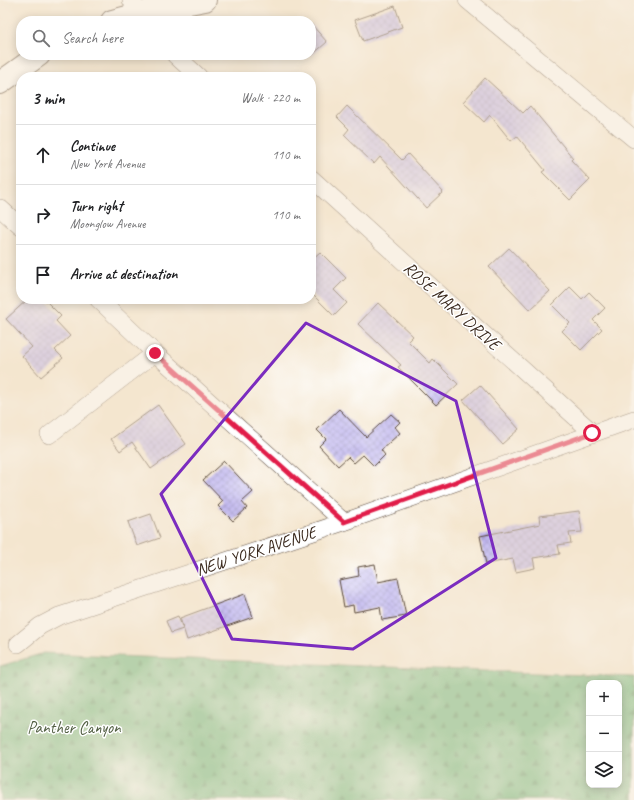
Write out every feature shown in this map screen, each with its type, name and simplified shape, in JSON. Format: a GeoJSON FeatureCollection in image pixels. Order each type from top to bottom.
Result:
{"type":"FeatureCollection","features":[{"type":"Feature","properties":{"kind":"street"},"geometry":{"type":"LineString","coordinates":[[127,16],[139,12],[205,0]]}},
{"type":"Feature","properties":{"kind":"street"},"geometry":{"type":"LineString","coordinates":[[467,0],[634,139]]}},
{"type":"Feature","properties":{"kind":"street"},"geometry":{"type":"LineString","coordinates":[[0,83],[32,60]]}},
{"type":"Feature","properties":{"kind":"street"},"geometry":{"type":"LineString","coordinates":[[180,60],[193,72]]}},
{"type":"Feature","properties":{"kind":"street","name":"ROSE MARY DRIVE"},"geometry":{"type":"LineString","coordinates":[[316,183],[592,433]]}},
{"type":"Feature","properties":{"kind":"street"},"geometry":{"type":"LineString","coordinates":[[0,208],[16,222]]}},
{"type":"Feature","properties":{"kind":"street"},"geometry":{"type":"LineString","coordinates":[[103,304],[155,353],[344,522]]}},
{"type":"Feature","properties":{"kind":"street"},"geometry":{"type":"LineString","coordinates":[[49,435],[155,353]]}},
{"type":"Feature","properties":{"kind":"street","name":"NEW YORK AVENUE"},"geometry":{"type":"LineString","coordinates":[[18,644],[40,626],[59,616],[344,522],[634,419]]}},
{"type":"Feature","properties":{"kind":"highlighted area"},"geometry":{"type":"Polygon","coordinates":[[[306,323],[456,401],[496,558],[353,649],[232,639],[161,494],[306,323]]]}},
{"type":"Feature","properties":{"kind":"green space","name":"Panther Canyon"},"geometry":{"type":"Polygon","coordinates":[[[44,653],[634,677],[634,800],[0,800],[0,666],[44,653]]]}},
{"type":"Feature","properties":{"kind":"building"},"geometry":{"type":"Polygon","coordinates":[[[395,6],[402,27],[363,41],[355,20],[395,6]]]}},
{"type":"Feature","properties":{"kind":"building"},"geometry":{"type":"Polygon","coordinates":[[[316,30],[327,42],[316,52],[316,30]]]}},
{"type":"Feature","properties":{"kind":"building"},"geometry":{"type":"Polygon","coordinates":[[[485,78],[523,113],[530,106],[573,158],[571,160],[590,180],[570,200],[542,172],[545,170],[517,136],[511,141],[490,115],[484,122],[463,102],[485,78]]]}},
{"type":"Feature","properties":{"kind":"building"},"geometry":{"type":"Polygon","coordinates":[[[347,106],[402,160],[408,154],[443,192],[426,208],[380,157],[374,164],[344,135],[349,129],[337,117],[347,106]]]}},
{"type":"Feature","properties":{"kind":"building"},"geometry":{"type":"Polygon","coordinates":[[[509,248],[550,291],[530,310],[489,267],[509,248]]]}},
{"type":"Feature","properties":{"kind":"building"},"geometry":{"type":"Polygon","coordinates":[[[320,252],[346,278],[334,290],[347,303],[334,316],[316,298],[316,256],[320,252]]]}},
{"type":"Feature","properties":{"kind":"building"},"geometry":{"type":"Polygon","coordinates":[[[570,287],[582,299],[589,292],[605,308],[593,320],[602,329],[581,350],[562,331],[570,323],[552,305],[570,287]]]}},
{"type":"Feature","properties":{"kind":"building"},"geometry":{"type":"Polygon","coordinates":[[[378,303],[413,336],[408,341],[430,363],[433,359],[458,384],[436,405],[398,367],[401,365],[358,324],[378,303]]]}},
{"type":"Feature","properties":{"kind":"building"},"geometry":{"type":"Polygon","coordinates":[[[22,304],[49,304],[61,316],[56,321],[70,336],[55,350],[63,358],[41,377],[22,356],[32,347],[6,319],[22,304]]]}},
{"type":"Feature","properties":{"kind":"building"},"geometry":{"type":"Polygon","coordinates":[[[480,385],[519,429],[502,444],[463,400],[480,385]]]}},
{"type":"Feature","properties":{"kind":"building"},"geometry":{"type":"Polygon","coordinates":[[[158,405],[186,444],[151,469],[132,442],[120,451],[111,439],[158,405]]]}},
{"type":"Feature","properties":{"kind":"building"},"geometry":{"type":"Polygon","coordinates":[[[339,409],[366,437],[391,414],[400,422],[395,427],[400,433],[381,450],[385,455],[374,466],[363,455],[354,463],[348,457],[338,466],[319,446],[326,439],[317,430],[339,409]]]}},
{"type":"Feature","properties":{"kind":"building"},"geometry":{"type":"Polygon","coordinates":[[[224,461],[253,492],[242,502],[247,508],[233,521],[218,506],[223,501],[203,480],[224,461]]]}},
{"type":"Feature","properties":{"kind":"building"},"geometry":{"type":"Polygon","coordinates":[[[579,511],[582,532],[569,533],[571,543],[558,545],[560,554],[533,558],[535,568],[516,572],[513,559],[486,564],[480,536],[540,524],[539,516],[579,511]]]}},
{"type":"Feature","properties":{"kind":"building"},"geometry":{"type":"Polygon","coordinates":[[[151,514],[160,538],[137,546],[128,522],[151,514]]]}},
{"type":"Feature","properties":{"kind":"building"},"geometry":{"type":"Polygon","coordinates":[[[375,564],[378,582],[398,578],[406,616],[382,620],[380,607],[354,612],[353,605],[344,607],[339,580],[359,576],[358,567],[375,564]]]}},
{"type":"Feature","properties":{"kind":"building"},"geometry":{"type":"Polygon","coordinates":[[[245,594],[253,617],[187,640],[180,618],[245,594]]]}},
{"type":"Feature","properties":{"kind":"building"},"geometry":{"type":"Polygon","coordinates":[[[178,616],[183,629],[171,633],[166,621],[178,616]]]}},
{"type":"Feature","properties":{"kind":"route"},"geometry":{"type":"LineString","coordinates":[[155,353],[344,522],[592,433]]}}]}
